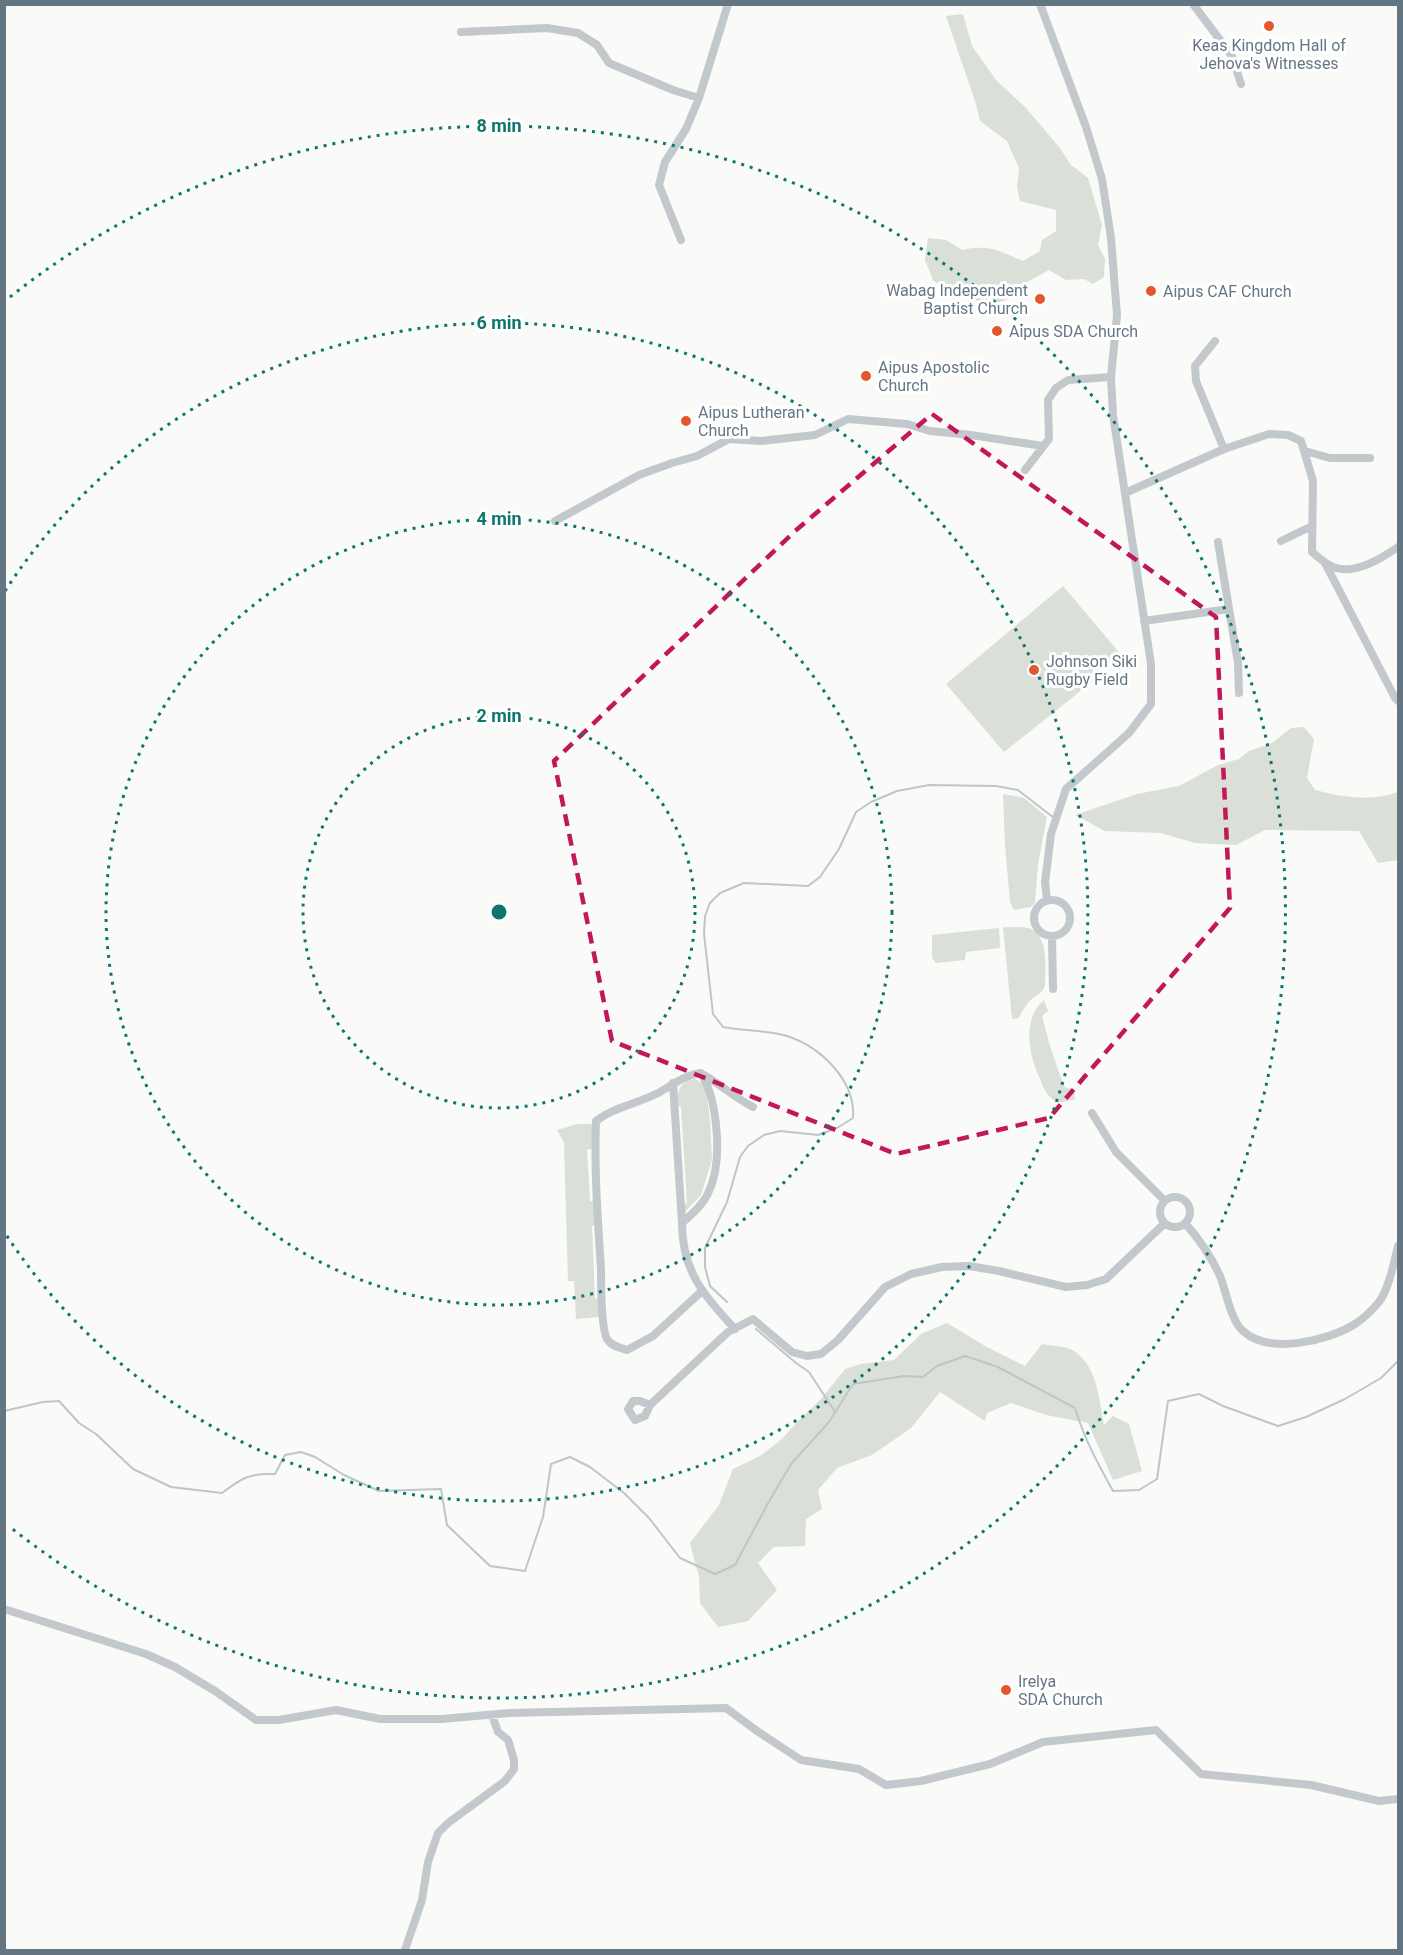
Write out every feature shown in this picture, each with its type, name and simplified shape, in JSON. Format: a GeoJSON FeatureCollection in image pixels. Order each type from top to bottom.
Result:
{"type":"FeatureCollection","features":[{"type":"Feature","properties":{"kind":"street"},"geometry":{"type":"LineString","coordinates":[[681,240],[659,185],[665,162],[686,129],[699,98],[729,4]]}},
{"type":"Feature","properties":{"kind":"street"},"geometry":{"type":"LineString","coordinates":[[1040,4],[1086,127],[1102,179],[1111,238],[1117,315],[1111,376],[1113,415],[1151,664],[1151,704],[1129,733],[1066,789],[1051,834],[1046,882],[1047,900]]}},
{"type":"Feature","properties":{"kind":"street"},"geometry":{"type":"LineString","coordinates":[[1193,4],[1232,56],[1241,84]]}},
{"type":"Feature","properties":{"kind":"street"},"geometry":{"type":"LineString","coordinates":[[461,32],[547,28],[578,33],[597,45],[609,63],[699,98]]}},
{"type":"Feature","properties":{"kind":"street"},"geometry":{"type":"LineString","coordinates":[[1215,341],[1195,366],[1196,381],[1224,449]]}},
{"type":"Feature","properties":{"kind":"street"},"geometry":{"type":"LineString","coordinates":[[1025,470],[1049,439],[1048,400],[1056,388],[1068,380],[1111,376]]}},
{"type":"Feature","properties":{"kind":"street"},"geometry":{"type":"LineString","coordinates":[[555,521],[639,475],[697,456],[729,439],[761,441],[815,435],[848,419],[907,424],[930,432],[971,435],[1043,446]]}},
{"type":"Feature","properties":{"kind":"street"},"geometry":{"type":"LineString","coordinates":[[1125,493],[1224,449],[1269,434],[1288,435],[1301,441],[1313,481],[1312,552],[1335,568],[1352,570],[1398,547]]}},
{"type":"Feature","properties":{"kind":"street"},"geometry":{"type":"LineString","coordinates":[[1305,451],[1330,458],[1370,458]]}},
{"type":"Feature","properties":{"kind":"street"},"geometry":{"type":"LineString","coordinates":[[1281,542],[1312,526]]}},
{"type":"Feature","properties":{"kind":"street"},"geometry":{"type":"LineString","coordinates":[[1218,542],[1238,663],[1239,693]]}},
{"type":"Feature","properties":{"kind":"street"},"geometry":{"type":"LineString","coordinates":[[1325,563],[1398,701]]}},
{"type":"Feature","properties":{"kind":"street"},"geometry":{"type":"LineString","coordinates":[[1144,621],[1229,609]]}},
{"type":"Feature","properties":{"kind":"street"},"geometry":{"type":"LineString","coordinates":[[1047,900],[1054,900],[1065,905],[1070,916],[1063,933],[1052,936],[1041,933],[1034,917],[1038,906],[1047,900]]}},
{"type":"Feature","properties":{"kind":"street"},"geometry":{"type":"LineString","coordinates":[[1052,936],[1053,989]]}},
{"type":"Feature","properties":{"kind":"street"},"geometry":{"type":"LineString","coordinates":[[682,1223],[709,1194],[716,1172],[713,1107],[708,1083],[701,1073]]}},
{"type":"Feature","properties":{"kind":"street"},"geometry":{"type":"LineString","coordinates":[[702,1291],[653,1336],[639,1344],[627,1350],[607,1340],[603,1316],[597,1208],[596,1121],[607,1113],[657,1093],[690,1074],[701,1073],[717,1082],[738,1100],[753,1107]]}},
{"type":"Feature","properties":{"kind":"street"},"geometry":{"type":"LineString","coordinates":[[673,1083],[682,1241],[692,1273],[702,1291],[735,1329]]}},
{"type":"Feature","properties":{"kind":"street"},"geometry":{"type":"LineString","coordinates":[[1092,1113],[1116,1152],[1165,1201]]}},
{"type":"Feature","properties":{"kind":"street"},"geometry":{"type":"LineString","coordinates":[[1175,1198],[1184,1201],[1189,1209],[1185,1223],[1171,1227],[1165,1223],[1160,1212],[1165,1201],[1175,1198]]}},
{"type":"Feature","properties":{"kind":"street"},"geometry":{"type":"LineString","coordinates":[[650,1405],[728,1332],[753,1319],[792,1352],[807,1356],[821,1354],[838,1340],[885,1287],[911,1274],[942,1267],[969,1266],[1066,1287],[1087,1285],[1106,1279],[1165,1223]]}},
{"type":"Feature","properties":{"kind":"street"},"geometry":{"type":"LineString","coordinates":[[1185,1223],[1200,1240],[1219,1275],[1232,1312],[1242,1330],[1262,1342],[1288,1344],[1318,1339],[1356,1324],[1380,1301],[1398,1246]]}},
{"type":"Feature","properties":{"kind":"street"},"geometry":{"type":"LineString","coordinates":[[4,1609],[165,1662],[215,1691],[256,1720],[279,1720],[336,1710],[380,1719],[442,1719],[492,1715],[726,1708],[801,1760],[859,1769],[886,1785],[921,1781],[990,1764],[1043,1742],[1156,1730],[1201,1774],[1311,1785],[1379,1801],[1398,1799]]}},
{"type":"Feature","properties":{"kind":"street"},"geometry":{"type":"LineString","coordinates":[[405,1950],[422,1900],[428,1862],[438,1833],[448,1823],[505,1782],[514,1769],[514,1760],[508,1740],[498,1732],[492,1715]]}},
{"type":"Feature","properties":{"kind":"highlighted area"},"geometry":{"type":"Polygon","coordinates":[[[932,414],[1216,617],[1230,908],[1049,1118],[896,1154],[612,1041],[554,761],[794,532],[932,414]]]}},
{"type":"Feature","properties":{"kind":"shaded area"},"geometry":{"type":"Polygon","coordinates":[[[963,14],[972,46],[996,80],[1026,108],[1071,165],[1088,178],[1102,225],[1098,245],[1105,259],[1104,277],[1093,284],[1084,279],[1066,280],[1049,270],[1029,281],[1016,296],[989,306],[953,296],[933,280],[925,260],[928,238],[946,240],[962,250],[994,249],[1023,261],[1040,251],[1042,240],[1056,231],[1056,210],[1020,201],[1017,187],[1019,168],[1007,141],[980,121],[946,16],[963,14]]]}},
{"type":"Feature","properties":{"kind":"shaded area","name":"Johnson Siki Rugby Field"},"geometry":{"type":"Polygon","coordinates":[[[1063,586],[1123,657],[1004,752],[946,684],[1063,586]]]}},
{"type":"Feature","properties":{"kind":"shaded area"},"geometry":{"type":"Polygon","coordinates":[[[1304,727],[1314,739],[1307,778],[1315,790],[1367,798],[1398,792],[1398,860],[1378,863],[1359,831],[1265,830],[1236,845],[1195,843],[1161,833],[1105,831],[1075,815],[1137,794],[1179,786],[1218,765],[1239,759],[1249,751],[1272,743],[1291,728],[1304,727]]]}},
{"type":"Feature","properties":{"kind":"shaded area"},"geometry":{"type":"Polygon","coordinates":[[[1003,794],[1024,798],[1047,817],[1038,864],[1035,902],[1031,907],[1014,910],[1010,902],[1003,794]]]}},
{"type":"Feature","properties":{"kind":"shaded area"},"geometry":{"type":"Polygon","coordinates":[[[1003,927],[1025,927],[1035,932],[1040,938],[1045,953],[1044,988],[1027,1004],[1019,1018],[1012,1019],[1003,927]]]}},
{"type":"Feature","properties":{"kind":"shaded area"},"geometry":{"type":"Polygon","coordinates":[[[999,928],[1000,948],[966,952],[965,960],[936,963],[932,958],[932,935],[999,928]]]}},
{"type":"Feature","properties":{"kind":"shaded area"},"geometry":{"type":"Polygon","coordinates":[[[1044,1000],[1048,1011],[1042,1016],[1050,1046],[1063,1084],[1066,1088],[1074,1089],[1075,1099],[1061,1102],[1050,1097],[1036,1070],[1030,1049],[1030,1027],[1032,1017],[1044,1000]]]}},
{"type":"Feature","properties":{"kind":"shaded area"},"geometry":{"type":"Polygon","coordinates":[[[695,1079],[702,1083],[706,1092],[712,1160],[701,1195],[682,1215],[681,1205],[687,1203],[681,1107],[677,1104],[677,1099],[683,1085],[695,1079]]]}},
{"type":"Feature","properties":{"kind":"shaded area"},"geometry":{"type":"Polygon","coordinates":[[[577,1124],[593,1124],[593,1148],[587,1150],[590,1201],[595,1202],[596,1225],[592,1226],[595,1298],[600,1299],[599,1317],[576,1319],[574,1281],[568,1281],[564,1143],[557,1130],[577,1124]]]}},
{"type":"Feature","properties":{"kind":"shaded area"},"geometry":{"type":"Polygon","coordinates":[[[947,1323],[1025,1366],[1042,1344],[1074,1351],[1082,1358],[1093,1375],[1104,1425],[1113,1416],[1129,1424],[1142,1471],[1113,1480],[1088,1423],[1046,1415],[1011,1403],[987,1413],[985,1421],[940,1392],[911,1428],[872,1455],[837,1468],[818,1490],[822,1509],[806,1519],[805,1546],[774,1547],[758,1563],[777,1590],[748,1621],[718,1627],[700,1603],[699,1577],[690,1543],[719,1505],[733,1469],[760,1456],[782,1439],[822,1398],[845,1369],[861,1364],[894,1360],[921,1334],[947,1323]]]}},
{"type":"Feature","properties":{"kind":"waterway"},"geometry":{"type":"LineString","coordinates":[[727,1302],[710,1286],[705,1267],[705,1248],[727,1202],[740,1157],[748,1146],[764,1135],[780,1131],[818,1135],[837,1128],[853,1118],[849,1091],[842,1079],[834,1067],[812,1048],[779,1034],[723,1027],[713,1014],[704,934],[705,916],[710,903],[720,893],[744,883],[808,886],[820,877],[839,849],[856,812],[871,802],[897,791],[929,785],[996,786],[1018,790],[1054,818]]}},
{"type":"Feature","properties":{"kind":"waterway"},"geometry":{"type":"LineString","coordinates":[[756,1329],[809,1372],[835,1412]]}},
{"type":"Feature","properties":{"kind":"waterway"},"geometry":{"type":"LineString","coordinates":[[4,1411],[43,1402],[59,1401],[79,1423],[96,1434],[133,1469],[171,1487],[222,1493],[246,1478],[259,1474],[275,1474],[285,1455],[301,1452],[379,1491],[441,1489],[447,1525],[490,1566],[525,1571],[543,1517],[551,1464],[570,1457],[590,1467],[624,1493],[649,1518],[680,1558],[715,1574],[735,1565],[791,1464],[829,1422],[853,1384],[904,1376],[923,1377],[937,1366],[965,1356],[998,1367],[1075,1408],[1087,1440],[1113,1491],[1139,1490],[1157,1479],[1168,1401],[1199,1394],[1223,1406],[1278,1426],[1306,1417],[1345,1399],[1381,1378],[1398,1361]]}},
{"type":"Feature","properties":{"kind":"place","name":"Keas Kingdom Hall of Jehova's Witnesses"},"geometry":{"type":"Point","coordinates":[1269,26]}},
{"type":"Feature","properties":{"kind":"place","name":"Aipus CAF Church"},"geometry":{"type":"Point","coordinates":[1151,291]}},
{"type":"Feature","properties":{"kind":"place","name":"Wabag Independent Baptist Church"},"geometry":{"type":"Point","coordinates":[1040,299]}},
{"type":"Feature","properties":{"kind":"place","name":"Aipus SDA Church"},"geometry":{"type":"Point","coordinates":[997,331]}},
{"type":"Feature","properties":{"kind":"place","name":"Aipus Apostolic Church"},"geometry":{"type":"Point","coordinates":[866,376]}},
{"type":"Feature","properties":{"kind":"place","name":"Aipus Lutheran Church"},"geometry":{"type":"Point","coordinates":[686,421]}},
{"type":"Feature","properties":{"kind":"place","name":"Johnson Siki Rugby Field"},"geometry":{"type":"Point","coordinates":[1034,670]}},
{"type":"Feature","properties":{"kind":"place","name":"Irelya SDA Church"},"geometry":{"type":"Point","coordinates":[1006,1690]}}]}
